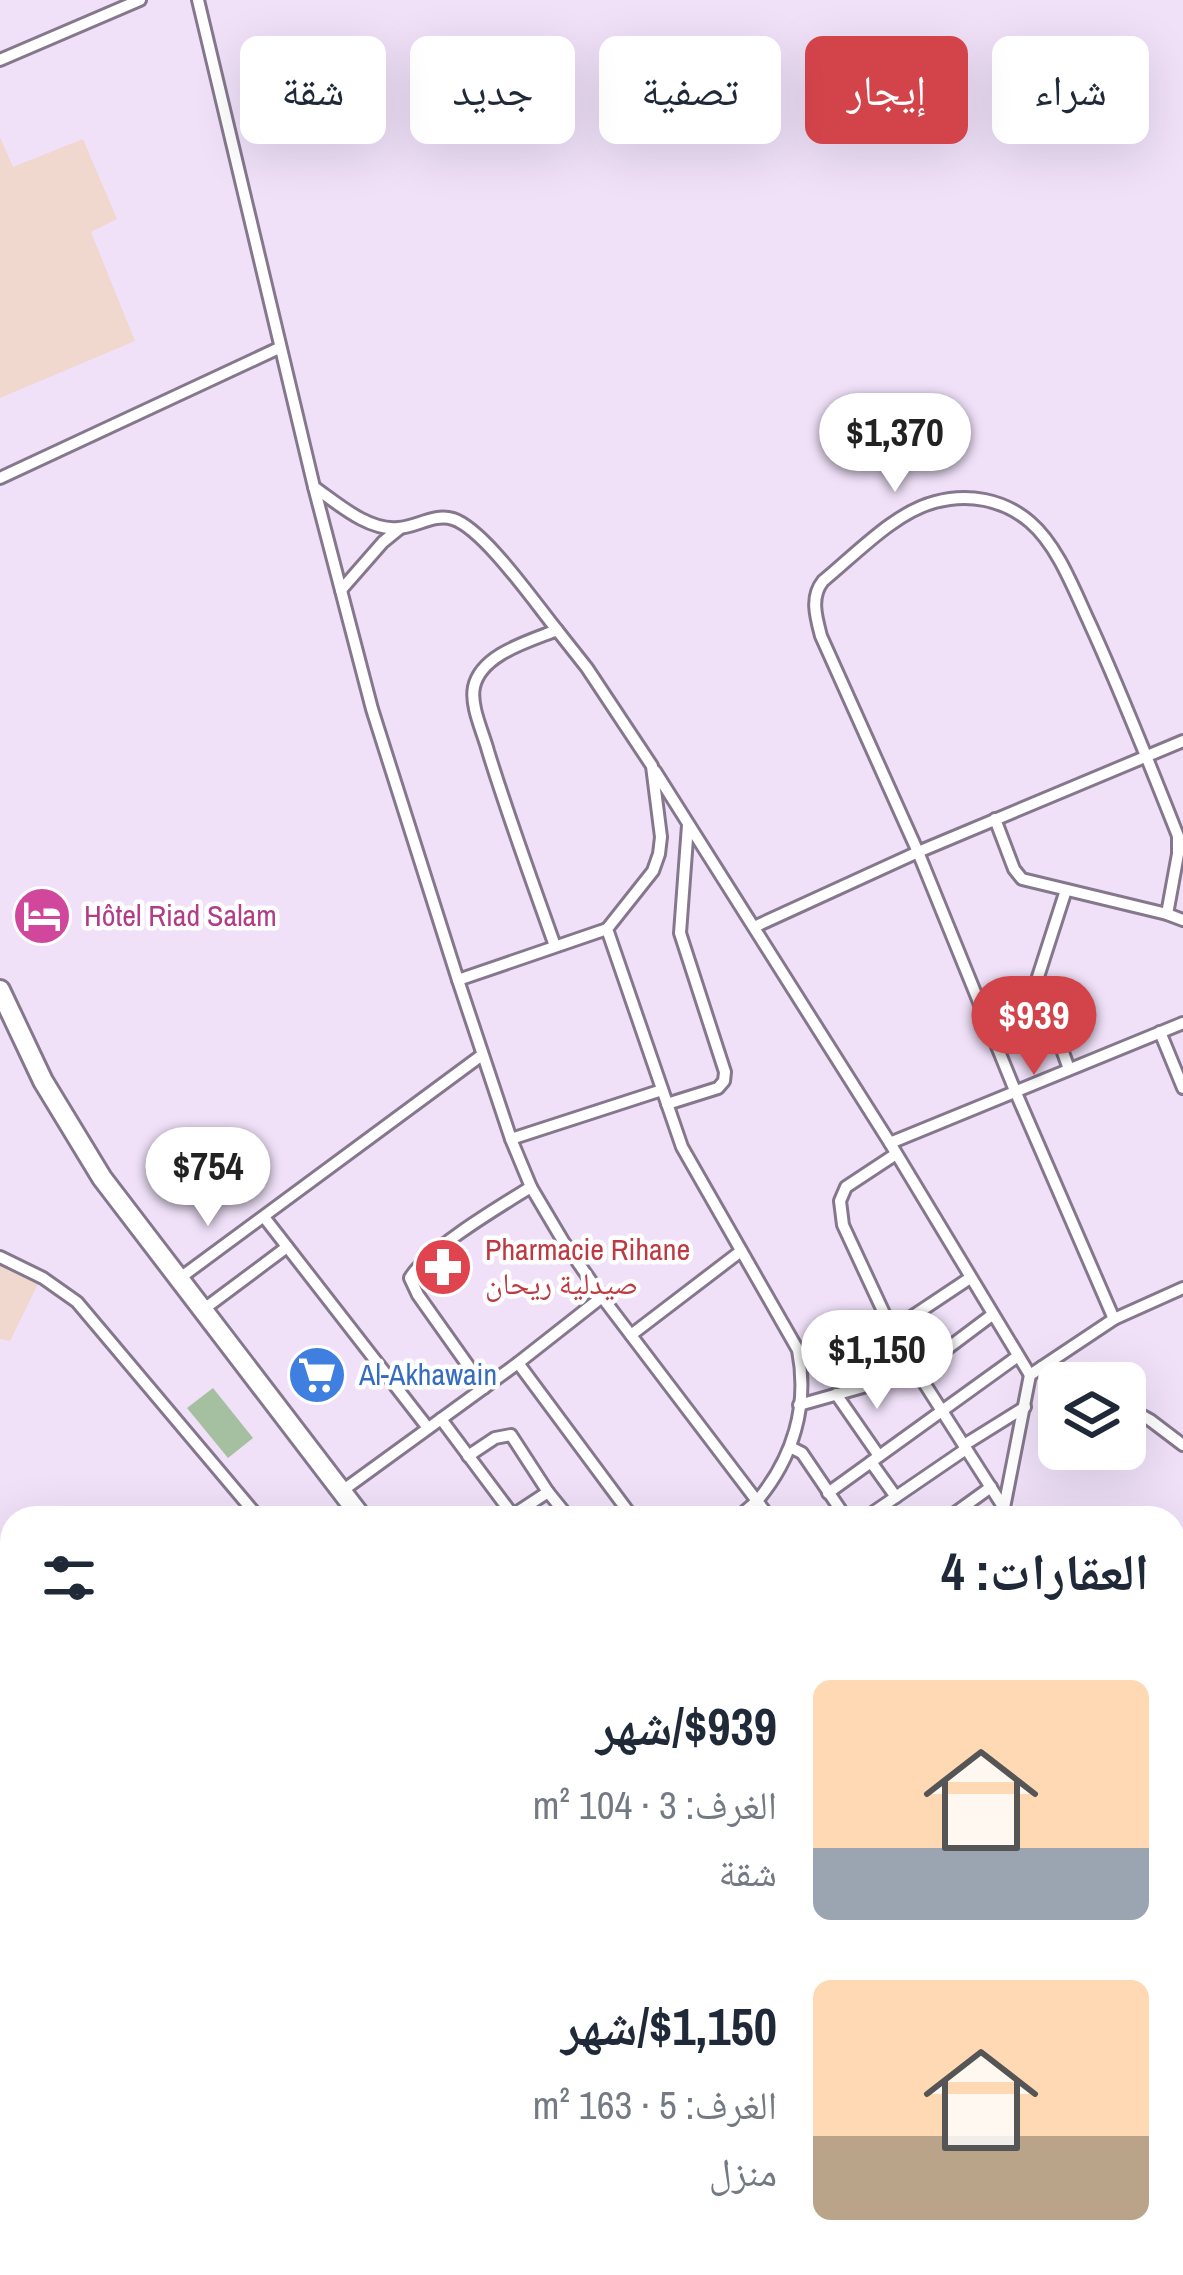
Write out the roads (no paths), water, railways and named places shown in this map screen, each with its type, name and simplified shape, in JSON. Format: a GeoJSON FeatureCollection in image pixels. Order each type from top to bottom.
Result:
{"type":"FeatureCollection","features":[{"type":"Feature","properties":{"kind":"main road"},"geometry":{"type":"LineString","coordinates":[[0,990],[29,1055],[102,1178],[353,1506]]}},
{"type":"Feature","properties":{"kind":"street"},"geometry":{"type":"LineString","coordinates":[[0,61],[140,0]]}},
{"type":"Feature","properties":{"kind":"street"},"geometry":{"type":"LineString","coordinates":[[198,0],[279,348],[372,709],[511,1139],[531,1187],[563,1241],[762,1506]]}},
{"type":"Feature","properties":{"kind":"street"},"geometry":{"type":"LineString","coordinates":[[0,478],[279,348]]}},
{"type":"Feature","properties":{"kind":"street"},"geometry":{"type":"LineString","coordinates":[[314,487],[365,520],[399,529]]}},
{"type":"Feature","properties":{"kind":"street"},"geometry":{"type":"LineString","coordinates":[[1114,1319],[918,852],[820,636],[815,604],[817,589],[824,581],[898,519],[932,502],[986,498],[1018,512],[1035,526],[1069,579],[1130,712],[1178,836],[1167,914]]}},
{"type":"Feature","properties":{"kind":"street"},"geometry":{"type":"LineString","coordinates":[[341,590],[399,529],[437,517],[460,522],[490,548],[587,668],[893,1148],[1030,1375],[1004,1506]]}},
{"type":"Feature","properties":{"kind":"street"},"geometry":{"type":"LineString","coordinates":[[555,946],[495,774],[474,688],[485,667],[502,654],[556,630]]}},
{"type":"Feature","properties":{"kind":"street"},"geometry":{"type":"LineString","coordinates":[[754,927],[1183,740]]}},
{"type":"Feature","properties":{"kind":"street"},"geometry":{"type":"LineString","coordinates":[[458,980],[607,929],[653,871],[659,854],[652,766]]}},
{"type":"Feature","properties":{"kind":"street"},"geometry":{"type":"LineString","coordinates":[[995,819],[1018,875],[1183,920]]}},
{"type":"Feature","properties":{"kind":"street"},"geometry":{"type":"LineString","coordinates":[[667,1104],[718,1088],[725,1072],[680,933],[688,823]]}},
{"type":"Feature","properties":{"kind":"street"},"geometry":{"type":"LineString","coordinates":[[1066,890],[1037,980],[1070,1069]]}},
{"type":"Feature","properties":{"kind":"street"},"geometry":{"type":"LineString","coordinates":[[607,929],[690,1163],[798,1350],[800,1405],[792,1448],[752,1506]]}},
{"type":"Feature","properties":{"kind":"street"},"geometry":{"type":"LineString","coordinates":[[1000,1506],[892,1330],[843,1226],[839,1209],[846,1187],[893,1148],[1183,1023]]}},
{"type":"Feature","properties":{"kind":"street"},"geometry":{"type":"LineString","coordinates":[[1160,1032],[1183,1088]]}},
{"type":"Feature","properties":{"kind":"street"},"geometry":{"type":"LineString","coordinates":[[180,1278],[482,1054]]}},
{"type":"Feature","properties":{"kind":"street"},"geometry":{"type":"LineString","coordinates":[[511,1139],[662,1090]]}},
{"type":"Feature","properties":{"kind":"street"},"geometry":{"type":"LineString","coordinates":[[484,1388],[410,1277],[479,1220],[531,1187]]}},
{"type":"Feature","properties":{"kind":"street"},"geometry":{"type":"LineString","coordinates":[[264,1217],[428,1428]]}},
{"type":"Feature","properties":{"kind":"street"},"geometry":{"type":"LineString","coordinates":[[204,1309],[287,1246]]}},
{"type":"Feature","properties":{"kind":"street"},"geometry":{"type":"LineString","coordinates":[[631,1335],[741,1251]]}},
{"type":"Feature","properties":{"kind":"street"},"geometry":{"type":"LineString","coordinates":[[0,1257],[77,1302],[249,1506]]}},
{"type":"Feature","properties":{"kind":"street"},"geometry":{"type":"LineString","coordinates":[[892,1330],[970,1278]]}},
{"type":"Feature","properties":{"kind":"street"},"geometry":{"type":"LineString","coordinates":[[1050,1362],[1114,1319],[1183,1288]]}},
{"type":"Feature","properties":{"kind":"street"},"geometry":{"type":"LineString","coordinates":[[342,1491],[602,1297]]}},
{"type":"Feature","properties":{"kind":"street"},"geometry":{"type":"LineString","coordinates":[[800,1405],[916,1372],[992,1315]]}},
{"type":"Feature","properties":{"kind":"street"},"geometry":{"type":"LineString","coordinates":[[828,1493],[1018,1356]]}},
{"type":"Feature","properties":{"kind":"street"},"geometry":{"type":"LineString","coordinates":[[518,1363],[625,1506]]}},
{"type":"Feature","properties":{"kind":"street"},"geometry":{"type":"LineString","coordinates":[[1030,1375],[1038,1370]]}},
{"type":"Feature","properties":{"kind":"street"},"geometry":{"type":"LineString","coordinates":[[836,1394],[896,1497]]}},
{"type":"Feature","properties":{"kind":"street"},"geometry":{"type":"LineString","coordinates":[[883,1506],[1024,1407]]}},
{"type":"Feature","properties":{"kind":"street"},"geometry":{"type":"LineString","coordinates":[[1146,1418],[1183,1445]]}},
{"type":"Feature","properties":{"kind":"street"},"geometry":{"type":"LineString","coordinates":[[441,1419],[506,1506]]}},
{"type":"Feature","properties":{"kind":"street"},"geometry":{"type":"LineString","coordinates":[[468,1456],[495,1438],[512,1435],[559,1506]]}},
{"type":"Feature","properties":{"kind":"street"},"geometry":{"type":"LineString","coordinates":[[792,1448],[802,1453],[837,1506]]}},
{"type":"Feature","properties":{"kind":"street"},"geometry":{"type":"LineString","coordinates":[[965,1506],[991,1487]]}},
{"type":"Feature","properties":{"kind":"street"},"geometry":{"type":"LineString","coordinates":[[528,1506],[548,1492]]}},
{"type":"Feature","properties":{"kind":"place","name":"Hôtel Riad Salam"},"geometry":{"type":"Point","coordinates":[42,916]}},
{"type":"Feature","properties":{"kind":"place","name":"Pharmacie Rihane صيدلية ريحان"},"geometry":{"type":"Point","coordinates":[443,1267]}},
{"type":"Feature","properties":{"kind":"place","name":"Al-Akhawain"},"geometry":{"type":"Point","coordinates":[317,1375]}}]}
